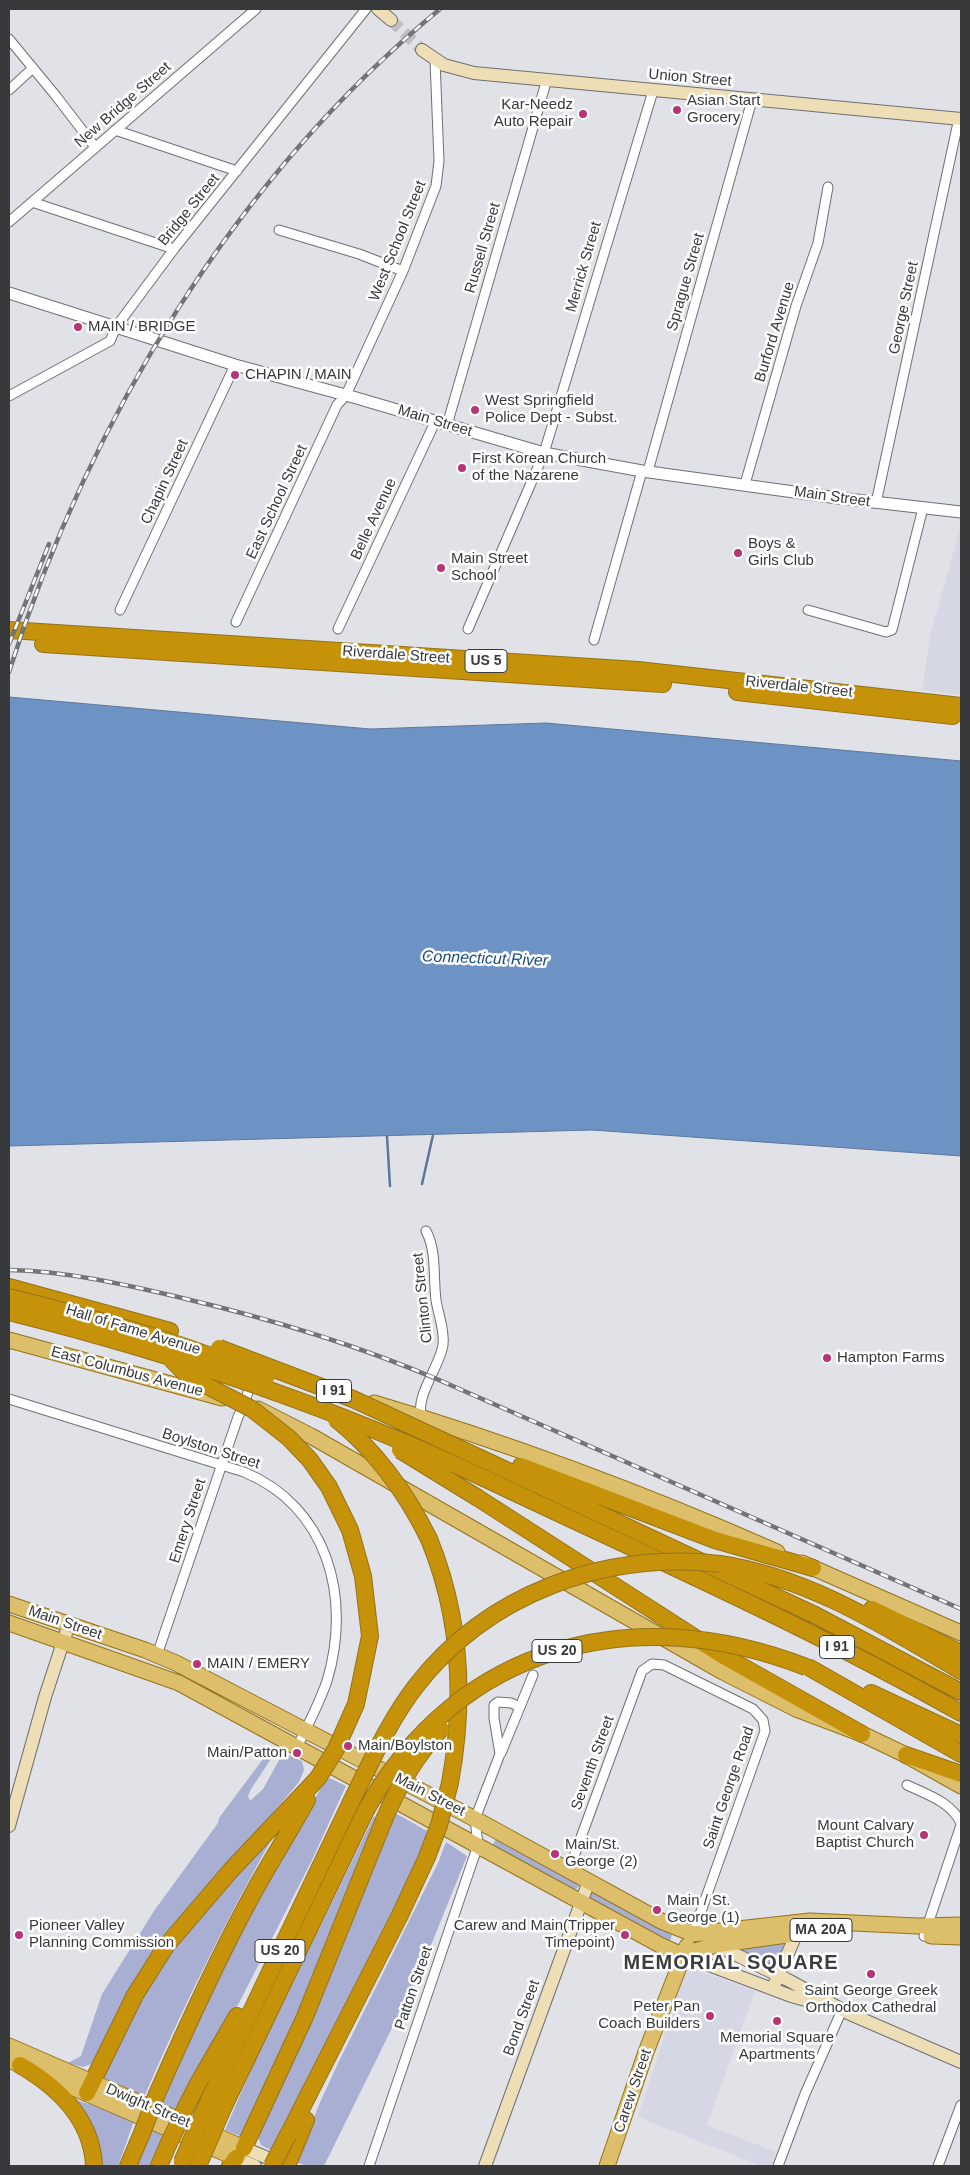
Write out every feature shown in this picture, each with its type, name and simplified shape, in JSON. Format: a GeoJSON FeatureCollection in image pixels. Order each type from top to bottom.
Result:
{"type":"FeatureCollection","features":[{"type":"Feature","properties":{"kind":"highway","name":"Riverdale Street"},"geometry":{"type":"LineString","coordinates":[[9,630],[638,670],[961,706]]}},
{"type":"Feature","properties":{"kind":"highway","name":"Riverdale Street"},"geometry":{"type":"LineString","coordinates":[[9,642],[645,682],[961,716]]}},
{"type":"Feature","properties":{"kind":"highway","name":"I 91"},"geometry":{"type":"LineString","coordinates":[[11,1295],[110,1314],[231,1352],[416,1421],[817,1616],[961,1692]]}},
{"type":"Feature","properties":{"kind":"highway"},"geometry":{"type":"LineString","coordinates":[[11,1295],[206,1354],[260,1376],[304,1398],[345,1426],[377,1458],[408,1501],[429,1539],[446,1589],[456,1646],[458,1720],[450,1783],[441,1819],[427,1857],[404,1908],[351,2012],[293,2137],[272,2166]]}},
{"type":"Feature","properties":{"kind":"highway","name":"I 91"},"geometry":{"type":"LineString","coordinates":[[9,1313],[66,1327],[171,1359],[278,1393],[368,1426],[806,1631],[961,1713]]}},
{"type":"Feature","properties":{"kind":"highway"},"geometry":{"type":"LineString","coordinates":[[128,2166],[157,2094],[235,1927],[318,1778],[336,1750],[356,1704],[370,1636],[363,1576],[350,1530],[329,1487],[310,1460],[289,1438],[252,1409],[188,1376],[171,1359]]}},
{"type":"Feature","properties":{"kind":"highway"},"geometry":{"type":"LineString","coordinates":[[278,1393],[405,1452],[722,1655],[862,1734]]}},
{"type":"Feature","properties":{"kind":"highway"},"geometry":{"type":"LineString","coordinates":[[495,1460],[715,1540],[814,1568]]}},
{"type":"Feature","properties":{"kind":"highway","name":"US 20"},"geometry":{"type":"LineString","coordinates":[[187,2165],[358,1806],[389,1725],[416,1685],[450,1649],[495,1614],[545,1588],[576,1576],[606,1568],[670,1560],[769,1568],[800,1576],[866,1612],[961,1654]]}},
{"type":"Feature","properties":{"kind":"highway"},"geometry":{"type":"LineString","coordinates":[[866,1612],[961,1671]]}},
{"type":"Feature","properties":{"kind":"highway","name":"US 20"},"geometry":{"type":"LineString","coordinates":[[216,2103],[275,1960],[358,1806],[420,1736],[442,1715],[487,1683],[543,1656],[572,1646],[632,1637],[667,1636],[702,1639],[732,1645],[771,1655],[808,1668],[961,1754]]}},
{"type":"Feature","properties":{"kind":"highway"},"geometry":{"type":"LineString","coordinates":[[237,2157],[304,2019],[384,1820],[410,1768],[427,1745],[448,1722],[490,1688],[543,1656]]}},
{"type":"Feature","properties":{"kind":"highway"},"geometry":{"type":"LineString","coordinates":[[808,1668],[871,1693],[961,1736]]}},
{"type":"Feature","properties":{"kind":"highway"},"geometry":{"type":"LineString","coordinates":[[906,1755],[961,1774]]}},
{"type":"Feature","properties":{"kind":"highway"},"geometry":{"type":"LineString","coordinates":[[89,2088],[135,1995],[166,1946],[232,1869],[318,1778]]}},
{"type":"Feature","properties":{"kind":"highway"},"geometry":{"type":"LineString","coordinates":[[159,2166],[200,2080],[243,2006],[275,1960]]}},
{"type":"Feature","properties":{"kind":"highway"},"geometry":{"type":"LineString","coordinates":[[14,2062],[53,2086],[73,2108],[89,2140],[94,2166]]}},
{"type":"Feature","properties":{"kind":"highway"},"geometry":{"type":"LineString","coordinates":[[287,2166],[293,2137]]}},
{"type":"Feature","properties":{"kind":"main road"},"geometry":{"type":"LineString","coordinates":[[378,9],[391,20]]}},
{"type":"Feature","properties":{"kind":"main road","name":"Union Street"},"geometry":{"type":"LineString","coordinates":[[422,50],[434,60],[463,71],[653,91],[960,119]]}},
{"type":"Feature","properties":{"kind":"main road"},"geometry":{"type":"LineString","coordinates":[[9,1313],[11,1295]]}},
{"type":"Feature","properties":{"kind":"main road","name":"Hall of Fame Avenue"},"geometry":{"type":"LineString","coordinates":[[11,1295],[211,1354],[416,1421],[526,1451],[701,1519],[961,1633]]}},
{"type":"Feature","properties":{"kind":"main road","name":"East Columbus Avenue"},"geometry":{"type":"LineString","coordinates":[[9,1340],[244,1404],[262,1411],[311,1436],[723,1672],[796,1709],[862,1734],[906,1755],[961,1786]]}},
{"type":"Feature","properties":{"kind":"main road"},"geometry":{"type":"LineString","coordinates":[[203,1393],[214,1387],[220,1376],[219,1363],[211,1354]]}},
{"type":"Feature","properties":{"kind":"main road","name":"Main Street"},"geometry":{"type":"LineString","coordinates":[[9,1604],[157,1655],[306,1730],[475,1819],[661,1921],[715,1944],[778,1975],[842,2010],[961,2062]]}},
{"type":"Feature","properties":{"kind":"main road","name":"Main Street"},"geometry":{"type":"LineString","coordinates":[[9,1623],[180,1683],[660,1945],[682,1955],[773,1988],[842,2010]]}},
{"type":"Feature","properties":{"kind":"main road"},"geometry":{"type":"LineString","coordinates":[[9,1826],[45,1697],[69,1624]]}},
{"type":"Feature","properties":{"kind":"main road","name":"Bond Street"},"geometry":{"type":"LineString","coordinates":[[485,2166],[589,1881]]}},
{"type":"Feature","properties":{"kind":"main road","name":"MA 20A"},"geometry":{"type":"LineString","coordinates":[[925,1931],[961,1925]]}},
{"type":"Feature","properties":{"kind":"main road"},"geometry":{"type":"LineString","coordinates":[[773,1988],[799,1927]]}},
{"type":"Feature","properties":{"kind":"main road","name":"MA 20A"},"geometry":{"type":"LineString","coordinates":[[682,1955],[715,1944],[799,1927]]}},
{"type":"Feature","properties":{"kind":"main road","name":"MA 20A"},"geometry":{"type":"LineString","coordinates":[[694,1934],[799,1927],[824,1930],[925,1931],[961,1937]]}},
{"type":"Feature","properties":{"kind":"main road","name":"Carew Street"},"geometry":{"type":"LineString","coordinates":[[607,2166],[682,1955],[694,1934]]}},
{"type":"Feature","properties":{"kind":"main road","name":"Dwight Street"},"geometry":{"type":"LineString","coordinates":[[9,2046],[89,2088],[255,2166]]}},
{"type":"Feature","properties":{"kind":"main road","name":"Dwight Street"},"geometry":{"type":"LineString","coordinates":[[14,2062],[89,2088]]}},
{"type":"Feature","properties":{"kind":"main road","name":"Dwight Street"},"geometry":{"type":"LineString","coordinates":[[237,2157],[287,2166]]}},
{"type":"Feature","properties":{"kind":"street","name":"New Bridge Street"},"geometry":{"type":"LineString","coordinates":[[9,222],[256,9]]}},
{"type":"Feature","properties":{"kind":"street","name":"Bridge Street"},"geometry":{"type":"LineString","coordinates":[[9,396],[110,341],[116,327],[174,249],[366,9]]}},
{"type":"Feature","properties":{"kind":"street"},"geometry":{"type":"LineString","coordinates":[[9,39],[95,147]]}},
{"type":"Feature","properties":{"kind":"street","name":"West School Street"},"geometry":{"type":"LineString","coordinates":[[346,395],[403,271],[432,199],[439,176],[434,60]]}},
{"type":"Feature","properties":{"kind":"street"},"geometry":{"type":"LineString","coordinates":[[9,90],[33,68]]}},
{"type":"Feature","properties":{"kind":"street","name":"Russell Street"},"geometry":{"type":"LineString","coordinates":[[441,423],[547,80]]}},
{"type":"Feature","properties":{"kind":"street","name":"Merrick Street"},"geometry":{"type":"LineString","coordinates":[[468,629],[544,453],[653,91]]}},
{"type":"Feature","properties":{"kind":"street","name":"Sprague Street"},"geometry":{"type":"LineString","coordinates":[[594,640],[670,390],[752,100]]}},
{"type":"Feature","properties":{"kind":"street","name":"George Street"},"geometry":{"type":"LineString","coordinates":[[876,503],[960,119]]}},
{"type":"Feature","properties":{"kind":"street"},"geometry":{"type":"LineString","coordinates":[[115,130],[237,171]]}},
{"type":"Feature","properties":{"kind":"street","name":"Burford Avenue"},"geometry":{"type":"LineString","coordinates":[[745,484],[796,306],[818,243],[828,187]]}},
{"type":"Feature","properties":{"kind":"street"},"geometry":{"type":"LineString","coordinates":[[32,202],[174,249]]}},
{"type":"Feature","properties":{"kind":"street"},"geometry":{"type":"LineString","coordinates":[[279,230],[359,254],[403,271]]}},
{"type":"Feature","properties":{"kind":"street","name":"Main Street"},"geometry":{"type":"LineString","coordinates":[[9,293],[234,365],[346,395],[544,453],[645,471],[876,503],[961,512]]}},
{"type":"Feature","properties":{"kind":"street","name":"Chapin Street"},"geometry":{"type":"LineString","coordinates":[[120,610],[234,365]]}},
{"type":"Feature","properties":{"kind":"street","name":"East School Street"},"geometry":{"type":"LineString","coordinates":[[236,622],[337,405],[346,395]]}},
{"type":"Feature","properties":{"kind":"street","name":"Belle Avenue"},"geometry":{"type":"LineString","coordinates":[[338,629],[441,423]]}},
{"type":"Feature","properties":{"kind":"street"},"geometry":{"type":"LineString","coordinates":[[808,610],[886,632],[892,630],[923,508]]}},
{"type":"Feature","properties":{"kind":"street","name":"Clinton Street"},"geometry":{"type":"LineString","coordinates":[[416,1421],[420,1404],[442,1350],[443,1340],[435,1290],[431,1246],[426,1231]]}},
{"type":"Feature","properties":{"kind":"street","name":"Emery Street"},"geometry":{"type":"LineString","coordinates":[[157,1655],[256,1368]]}},
{"type":"Feature","properties":{"kind":"street","name":"Boylston Street"},"geometry":{"type":"LineString","coordinates":[[9,1399],[256,1477],[288,1499],[309,1522],[326,1556],[335,1599],[336,1623],[327,1680],[297,1747]]}},
{"type":"Feature","properties":{"kind":"street","name":"Saint George Road"},"geometry":{"type":"LineString","coordinates":[[646,1667],[664,1664],[749,1706],[759,1714],[766,1726],[694,1934]]}},
{"type":"Feature","properties":{"kind":"street","name":"Seventh Street"},"geometry":{"type":"LineString","coordinates":[[568,1870],[636,1682],[646,1667]]}},
{"type":"Feature","properties":{"kind":"street"},"geometry":{"type":"LineString","coordinates":[[475,1819],[533,1675]]}},
{"type":"Feature","properties":{"kind":"street"},"geometry":{"type":"LineString","coordinates":[[500,1754],[494,1706],[498,1702],[506,1702],[520,1707]]}},
{"type":"Feature","properties":{"kind":"street"},"geometry":{"type":"LineString","coordinates":[[908,1784],[941,1801],[955,1811],[961,1824],[925,1931]]}},
{"type":"Feature","properties":{"kind":"street","name":"Patton Street"},"geometry":{"type":"LineString","coordinates":[[369,2166],[478,1845],[475,1819]]}},
{"type":"Feature","properties":{"kind":"street"},"geometry":{"type":"LineString","coordinates":[[778,2166],[805,2094],[842,2010]]}},
{"type":"Feature","properties":{"kind":"street"},"geometry":{"type":"LineString","coordinates":[[938,2166],[961,2104]]}},
{"type":"Feature","properties":{"kind":"shaded area"},"geometry":{"type":"Polygon","coordinates":[[[961,525],[961,695],[922,690],[930,636],[961,525]]]}},
{"type":"Feature","properties":{"kind":"shaded area"},"geometry":{"type":"Polygon","coordinates":[[[272,1747],[277,1750],[251,1789],[248,1796],[250,1801],[263,1789],[283,1753],[302,1761],[304,1770],[299,1782],[189,1912],[94,2063],[83,2067],[68,2063],[81,2056],[102,1994],[154,1911],[218,1823],[219,1818],[272,1747]]]}},
{"type":"Feature","properties":{"kind":"shaded area"},"geometry":{"type":"Polygon","coordinates":[[[327,1777],[346,1786],[311,1862],[239,2003],[176,2110],[163,2103],[169,2084],[243,1927],[327,1777]]]}},
{"type":"Feature","properties":{"kind":"shaded area"},"geometry":{"type":"Polygon","coordinates":[[[395,1813],[427,1831],[420,1856],[271,2150],[261,2145],[257,2135],[395,1813]]]}},
{"type":"Feature","properties":{"kind":"shaded area"},"geometry":{"type":"Polygon","coordinates":[[[374,1816],[379,1819],[297,2017],[245,2131],[240,2136],[225,2130],[255,2061],[374,1816]]]}},
{"type":"Feature","properties":{"kind":"shaded area"},"geometry":{"type":"Polygon","coordinates":[[[276,1831],[207,1962],[174,2029],[144,2097],[104,2078],[103,2073],[133,2010],[174,1946],[276,1831]]]}},
{"type":"Feature","properties":{"kind":"shaded area"},"geometry":{"type":"Polygon","coordinates":[[[497,1837],[579,1884],[578,1888],[573,1890],[492,1846],[497,1837]]]}},
{"type":"Feature","properties":{"kind":"shaded area"},"geometry":{"type":"Polygon","coordinates":[[[446,1842],[467,1856],[423,1965],[324,2166],[307,2166],[296,2162],[341,2057],[438,1863],[446,1842]]]}},
{"type":"Feature","properties":{"kind":"shaded area"},"geometry":{"type":"Polygon","coordinates":[[[592,1891],[665,1930],[672,1935],[670,1941],[658,1937],[589,1898],[592,1891]]]}},
{"type":"Feature","properties":{"kind":"shaded area"},"geometry":{"type":"Polygon","coordinates":[[[786,1942],[777,1964],[770,1967],[733,1946],[786,1942]]]}},
{"type":"Feature","properties":{"kind":"shaded area","name":"Peter Pan Coach Builders"},"geometry":{"type":"Polygon","coordinates":[[[687,1966],[755,1991],[707,2125],[776,2152],[771,2166],[761,2166],[638,2117],[687,1966]]]}},
{"type":"Feature","properties":{"kind":"shaded area"},"geometry":{"type":"Polygon","coordinates":[[[76,2100],[111,2111],[134,2121],[118,2166],[99,2166],[76,2100]]]}},
{"type":"Feature","properties":{"kind":"shaded area"},"geometry":{"type":"Polygon","coordinates":[[[152,2129],[165,2134],[153,2166],[136,2166],[152,2129]]]}},
{"type":"Feature","properties":{"kind":"water","name":"Connecticut River"},"geometry":{"type":"Polygon","coordinates":[[[9,697],[370,729],[546,723],[961,761],[961,1156],[592,1130],[9,1146],[9,697]]]}},
{"type":"Feature","properties":{"kind":"waterway"},"geometry":{"type":"LineString","coordinates":[[422,1184],[433,1135]]}},
{"type":"Feature","properties":{"kind":"waterway"},"geometry":{"type":"LineString","coordinates":[[387,1136],[390,1186]]}},
{"type":"Feature","properties":{"kind":"tunnel"},"geometry":{"type":"LineString","coordinates":[[391,20],[422,50]]}},
{"type":"Feature","properties":{"kind":"railway"},"geometry":{"type":"LineString","coordinates":[[9,672],[42,578],[81,486],[126,396],[178,309],[235,227],[297,148],[366,76],[440,9]]}},
{"type":"Feature","properties":{"kind":"railway"},"geometry":{"type":"LineString","coordinates":[[9,644],[49,544]]}},
{"type":"Feature","properties":{"kind":"railway"},"geometry":{"type":"LineString","coordinates":[[9,1270],[73,1276],[157,1292],[278,1323],[343,1343],[439,1380],[961,1609]]}},
{"type":"Feature","properties":{"kind":"place","name":"Asian Start Grocery"},"geometry":{"type":"Point","coordinates":[677,110]}},
{"type":"Feature","properties":{"kind":"place","name":"Kar-Needz Auto Repair"},"geometry":{"type":"Point","coordinates":[583,114]}},
{"type":"Feature","properties":{"kind":"place","name":"MAIN / BRIDGE"},"geometry":{"type":"Point","coordinates":[78,327]}},
{"type":"Feature","properties":{"kind":"place","name":"CHAPIN / MAIN"},"geometry":{"type":"Point","coordinates":[235,375]}},
{"type":"Feature","properties":{"kind":"place","name":"West Springfield Police Dept - Subst."},"geometry":{"type":"Point","coordinates":[475,410]}},
{"type":"Feature","properties":{"kind":"place","name":"First Korean Church of the Nazarene"},"geometry":{"type":"Point","coordinates":[462,468]}},
{"type":"Feature","properties":{"kind":"place","name":"Boys & Girls Club"},"geometry":{"type":"Point","coordinates":[738,553]}},
{"type":"Feature","properties":{"kind":"place","name":"Main Street School"},"geometry":{"type":"Point","coordinates":[441,568]}},
{"type":"Feature","properties":{"kind":"place","name":"Hampton Farms"},"geometry":{"type":"Point","coordinates":[827,1358]}},
{"type":"Feature","properties":{"kind":"place","name":"MAIN / EMERY"},"geometry":{"type":"Point","coordinates":[197,1664]}},
{"type":"Feature","properties":{"kind":"place","name":"Main/Boylston"},"geometry":{"type":"Point","coordinates":[348,1746]}},
{"type":"Feature","properties":{"kind":"place","name":"Main/Patton"},"geometry":{"type":"Point","coordinates":[297,1753]}},
{"type":"Feature","properties":{"kind":"place","name":"Mount Calvary Baptist Church"},"geometry":{"type":"Point","coordinates":[924,1835]}},
{"type":"Feature","properties":{"kind":"place","name":"Main/St. George (2)"},"geometry":{"type":"Point","coordinates":[555,1854]}},
{"type":"Feature","properties":{"kind":"place","name":"Main / St. George (1)"},"geometry":{"type":"Point","coordinates":[657,1910]}},
{"type":"Feature","properties":{"kind":"place","name":"Pioneer Valley Planning Commission"},"geometry":{"type":"Point","coordinates":[19,1935]}},
{"type":"Feature","properties":{"kind":"place","name":"Carew and Main(Tripper Timepoint)"},"geometry":{"type":"Point","coordinates":[625,1935]}},
{"type":"Feature","properties":{"kind":"place","name":"Saint George Greek Orthodox Cathedral"},"geometry":{"type":"Point","coordinates":[871,1974]}},
{"type":"Feature","properties":{"kind":"place","name":"Peter Pan Coach Builders"},"geometry":{"type":"Point","coordinates":[710,2016]}},
{"type":"Feature","properties":{"kind":"place","name":"Memorial Square Apartments"},"geometry":{"type":"Point","coordinates":[777,2021]}},
{"type":"Feature","properties":{"kind":"district","name":"MEMORIAL SQUARE"},"geometry":{"type":"Point","coordinates":[731,1963]}}]}
